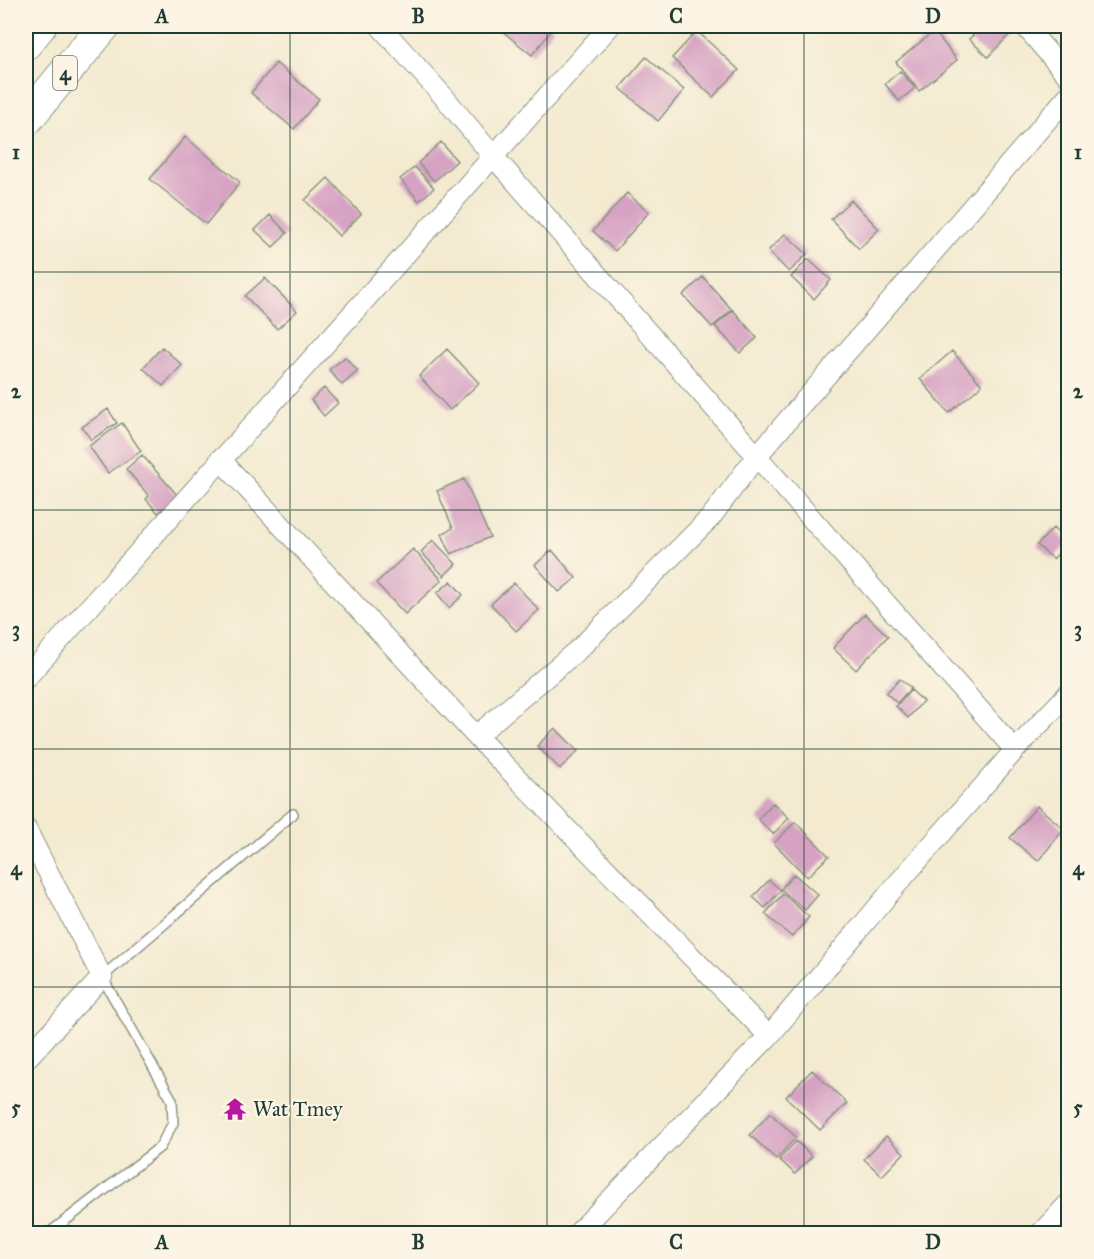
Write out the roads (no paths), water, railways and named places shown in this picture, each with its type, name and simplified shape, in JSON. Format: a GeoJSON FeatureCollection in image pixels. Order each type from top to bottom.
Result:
{"type":"FeatureCollection","features":[{"type":"Feature","properties":{"kind":"highway","name":"4"},"geometry":{"type":"LineString","coordinates":[[26,43],[40,26]]}},
{"type":"Feature","properties":{"kind":"highway","name":"4"},"geometry":{"type":"LineString","coordinates":[[26,120],[104,26]]}},
{"type":"Feature","properties":{"kind":"street"},"geometry":{"type":"LineString","coordinates":[[380,26],[1015,750]]}},
{"type":"Feature","properties":{"kind":"street"},"geometry":{"type":"LineString","coordinates":[[26,678],[492,155],[610,26]]}},
{"type":"Feature","properties":{"kind":"street"},"geometry":{"type":"LineString","coordinates":[[1025,26],[1068,76]]}},
{"type":"Feature","properties":{"kind":"street"},"geometry":{"type":"LineString","coordinates":[[476,736],[580,648],[711,517],[756,457],[1068,96]]}},
{"type":"Feature","properties":{"kind":"street"},"geometry":{"type":"LineString","coordinates":[[220,459],[476,736],[769,1036]]}},
{"type":"Feature","properties":{"kind":"street"},"geometry":{"type":"LineString","coordinates":[[577,1233],[769,1036],[899,882],[1015,750],[1068,694]]}},
{"type":"Feature","properties":{"kind":"street"},"geometry":{"type":"LineString","coordinates":[[26,829],[102,977],[26,1059]]}},
{"type":"Feature","properties":{"kind":"street"},"geometry":{"type":"LineString","coordinates":[[1040,1233],[1068,1203]]}},
{"type":"Feature","properties":{"kind":"lane"},"geometry":{"type":"LineString","coordinates":[[48,1233],[160,1147],[173,1124],[172,1100],[102,977],[293,814]]}},
{"type":"Feature","properties":{"kind":"place","name":"Wat Tmey"},"geometry":{"type":"Point","coordinates":[235,1109]}}]}
